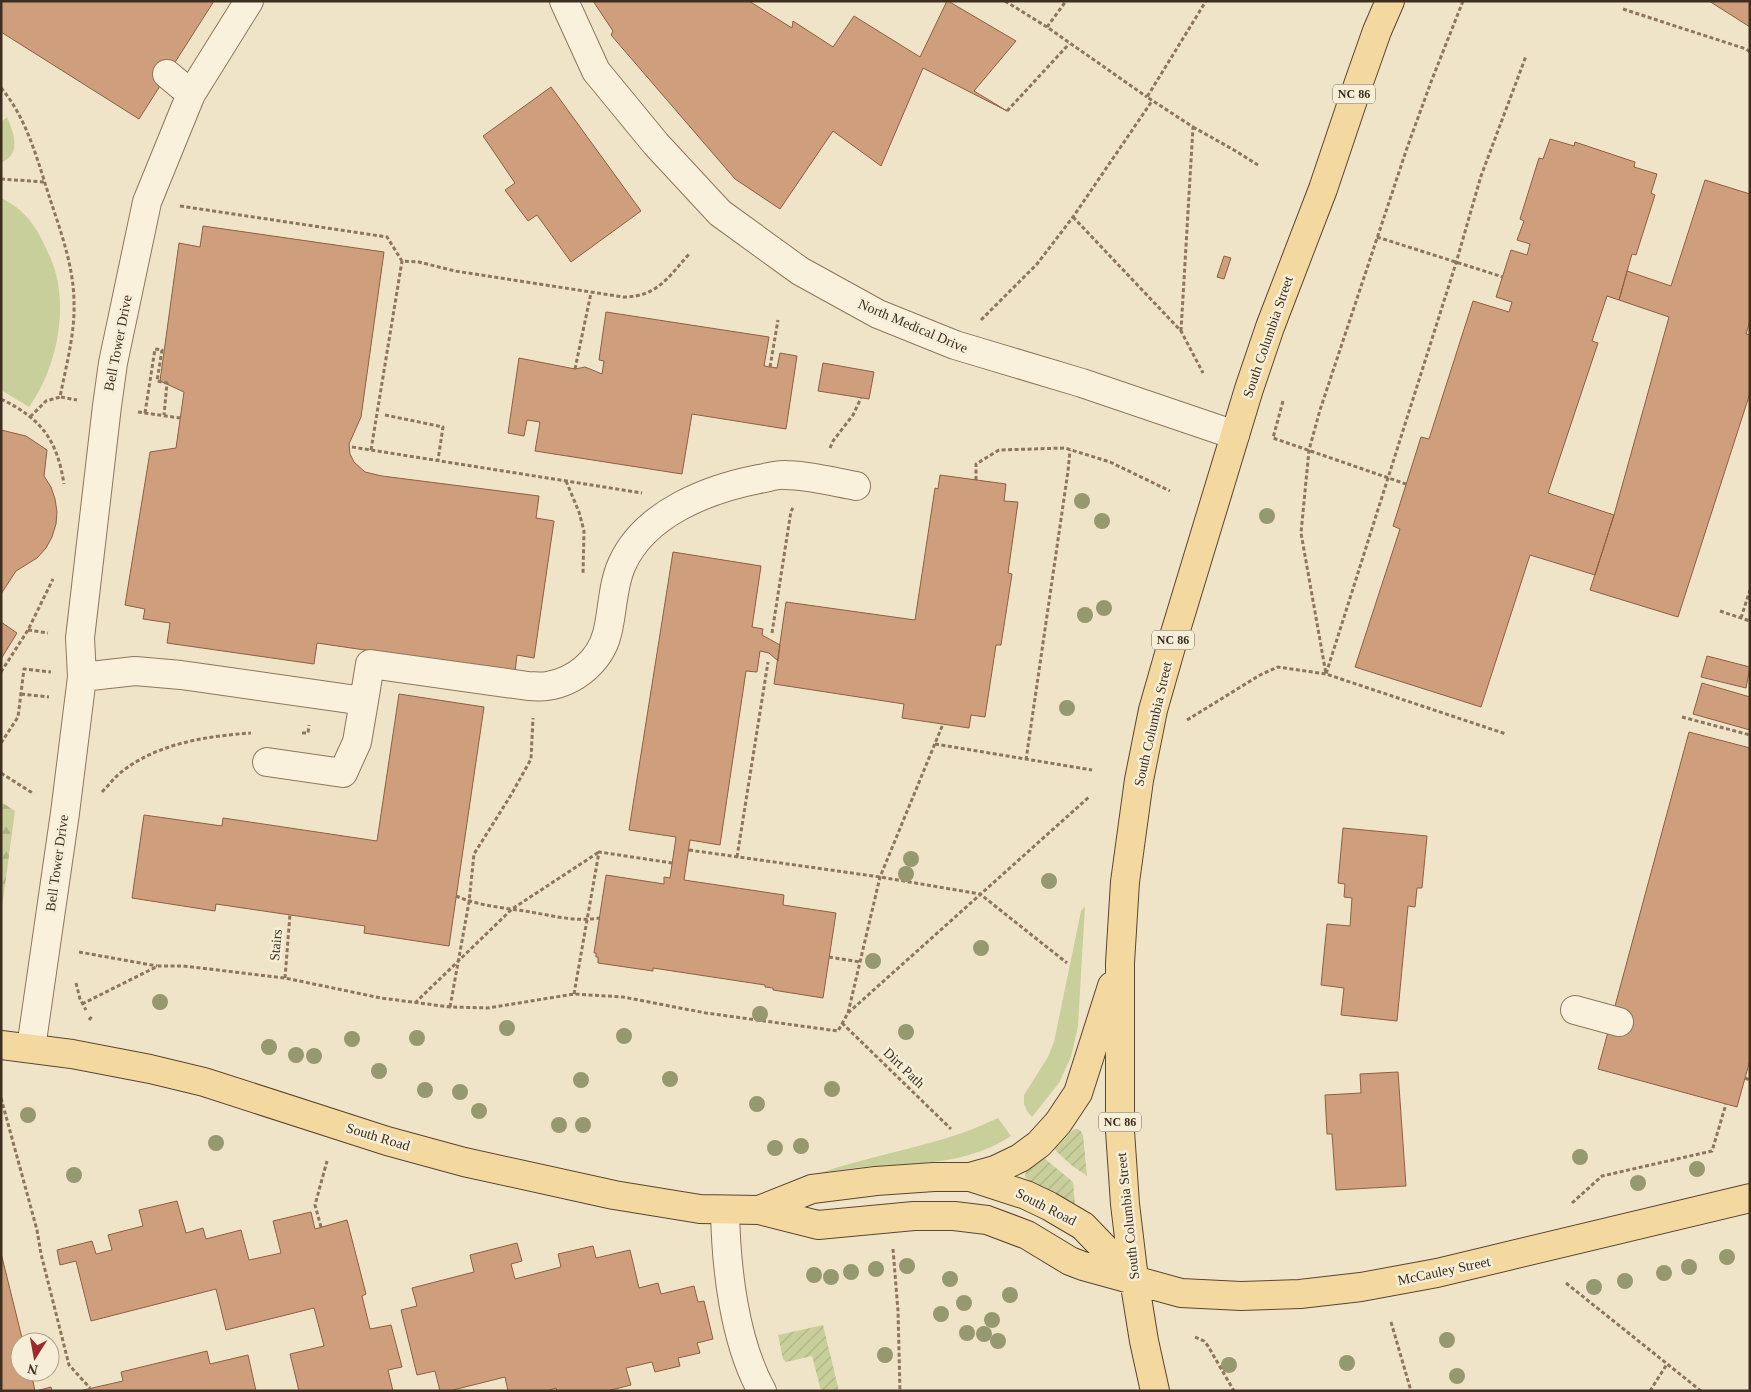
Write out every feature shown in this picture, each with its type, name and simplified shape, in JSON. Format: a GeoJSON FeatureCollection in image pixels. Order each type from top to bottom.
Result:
{"type":"FeatureCollection","features":[{"type":"Feature","properties":{"kind":"main road","name":"South Columbia Street"},"geometry":{"type":"LineString","coordinates":[[1155,1391],[1144,1341],[1134,1279],[1125,1204],[1120,1131],[1120,963],[1125,882],[1139,780],[1153,710],[1235,435],[1270,326],[1323,189],[1377,31],[1390,1]]}},
{"type":"Feature","properties":{"kind":"main road"},"geometry":{"type":"LineString","coordinates":[[970,1177],[995,1170],[1020,1158],[1039,1144],[1058,1123],[1078,1093],[1120,963]]}},
{"type":"Feature","properties":{"kind":"main road","name":"South Road"},"geometry":{"type":"LineString","coordinates":[[1,1045],[72,1054],[204,1082],[386,1141],[482,1166],[614,1195],[694,1208],[759,1210],[818,1226],[914,1216],[954,1216],[987,1220],[1027,1234],[1070,1261],[1134,1279]]}},
{"type":"Feature","properties":{"kind":"main road","name":"South Road"},"geometry":{"type":"LineString","coordinates":[[759,1210],[812,1189],[876,1181],[934,1177],[970,1177],[1026,1195],[1083,1226],[1134,1279]]}},
{"type":"Feature","properties":{"kind":"main road","name":"McCauley Street"},"geometry":{"type":"LineString","coordinates":[[1134,1279],[1181,1293],[1203,1295],[1300,1294],[1361,1287],[1437,1273],[1750,1198]]}},
{"type":"Feature","properties":{"kind":"street","name":"Bell Tower Drive"},"geometry":{"type":"LineString","coordinates":[[31,1048],[82,677],[81,632],[113,363],[147,202],[191,94],[249,1]]}},
{"type":"Feature","properties":{"kind":"street","name":"North Medical Drive"},"geometry":{"type":"LineString","coordinates":[[564,1],[596,71],[656,144],[720,213],[800,271],[878,314],[955,345],[1082,383],[1235,435]]}},
{"type":"Feature","properties":{"kind":"street"},"geometry":{"type":"LineString","coordinates":[[168,74],[191,94]]}},
{"type":"Feature","properties":{"kind":"street"},"geometry":{"type":"LineString","coordinates":[[267,762],[343,773],[357,742],[370,664],[528,686],[547,686],[564,682],[579,673],[590,664],[600,650],[606,635],[616,580],[622,563],[631,548],[668,513],[692,501],[735,484],[784,474],[856,486]]}},
{"type":"Feature","properties":{"kind":"street"},"geometry":{"type":"LineString","coordinates":[[82,677],[135,671],[181,675],[364,701]]}},
{"type":"Feature","properties":{"kind":"street"},"geometry":{"type":"LineString","coordinates":[[1575,1010],[1619,1022]]}},
{"type":"Feature","properties":{"kind":"street"},"geometry":{"type":"LineString","coordinates":[[725,1210],[725,1248],[735,1313],[752,1373],[762,1391]]}},
{"type":"Feature","properties":{"kind":"path"},"geometry":{"type":"LineString","coordinates":[[1005,1],[1152,101],[1258,166]]}},
{"type":"Feature","properties":{"kind":"path"},"geometry":{"type":"LineString","coordinates":[[1047,28],[1066,1]]}},
{"type":"Feature","properties":{"kind":"path"},"geometry":{"type":"LineString","coordinates":[[1147,96],[1206,1]]}},
{"type":"Feature","properties":{"kind":"path"},"geometry":{"type":"LineString","coordinates":[[1326,674],[1301,533],[1309,450],[1378,236],[1431,82],[1463,1]]}},
{"type":"Feature","properties":{"kind":"path"},"geometry":{"type":"LineString","coordinates":[[1624,9],[1750,52]]}},
{"type":"Feature","properties":{"kind":"path"},"geometry":{"type":"LineString","coordinates":[[1007,111],[1069,44]]}},
{"type":"Feature","properties":{"kind":"path"},"geometry":{"type":"LineString","coordinates":[[1326,674],[1456,263],[1481,176],[1526,56]]}},
{"type":"Feature","properties":{"kind":"path"},"geometry":{"type":"LineString","coordinates":[[1,88],[16,110],[45,182],[60,228],[74,302],[74,320],[60,397],[46,401],[31,416]]}},
{"type":"Feature","properties":{"kind":"path"},"geometry":{"type":"LineString","coordinates":[[955,345],[1037,264],[1073,217],[1152,101]]}},
{"type":"Feature","properties":{"kind":"path"},"geometry":{"type":"LineString","coordinates":[[1182,331],[1194,127]]}},
{"type":"Feature","properties":{"kind":"path"},"geometry":{"type":"LineString","coordinates":[[1,179],[45,182]]}},
{"type":"Feature","properties":{"kind":"path"},"geometry":{"type":"LineString","coordinates":[[147,202],[387,237],[402,261],[371,450]]}},
{"type":"Feature","properties":{"kind":"path"},"geometry":{"type":"LineString","coordinates":[[1073,217],[1182,331],[1203,373]]}},
{"type":"Feature","properties":{"kind":"path"},"geometry":{"type":"LineString","coordinates":[[1378,236],[1503,277]]}},
{"type":"Feature","properties":{"kind":"path"},"geometry":{"type":"LineString","coordinates":[[402,261],[419,262],[455,272],[591,293],[633,297],[649,293],[660,287],[670,278],[690,253]]}},
{"type":"Feature","properties":{"kind":"path"},"geometry":{"type":"LineString","coordinates":[[574,370],[591,293]]}},
{"type":"Feature","properties":{"kind":"path"},"geometry":{"type":"LineString","coordinates":[[770,367],[778,320]]}},
{"type":"Feature","properties":{"kind":"path"},"geometry":{"type":"LineString","coordinates":[[164,415],[167,383],[157,381],[162,350],[155,349],[146,413],[180,418]]}},
{"type":"Feature","properties":{"kind":"path"},"geometry":{"type":"LineString","coordinates":[[1,399],[31,416],[51,440],[58,454],[64,486]]}},
{"type":"Feature","properties":{"kind":"path"},"geometry":{"type":"LineString","coordinates":[[1283,401],[1273,438],[1406,484]]}},
{"type":"Feature","properties":{"kind":"path"},"geometry":{"type":"LineString","coordinates":[[385,415],[443,427],[438,460]]}},
{"type":"Feature","properties":{"kind":"path"},"geometry":{"type":"LineString","coordinates":[[352,447],[643,493]]}},
{"type":"Feature","properties":{"kind":"path"},"geometry":{"type":"LineString","coordinates":[[976,480],[976,464],[999,450],[1065,448],[1110,462],[1170,491]]}},
{"type":"Feature","properties":{"kind":"path"},"geometry":{"type":"LineString","coordinates":[[1026,760],[1070,450]]}},
{"type":"Feature","properties":{"kind":"path"},"geometry":{"type":"LineString","coordinates":[[566,480],[579,512],[584,531],[583,579]]}},
{"type":"Feature","properties":{"kind":"path"},"geometry":{"type":"LineString","coordinates":[[1,672],[28,630],[56,571]]}},
{"type":"Feature","properties":{"kind":"path"},"geometry":{"type":"LineString","coordinates":[[1741,618],[1750,590]]}},
{"type":"Feature","properties":{"kind":"path"},"geometry":{"type":"LineString","coordinates":[[1720,612],[1750,621]]}},
{"type":"Feature","properties":{"kind":"path"},"geometry":{"type":"LineString","coordinates":[[28,630],[46,633]]}},
{"type":"Feature","properties":{"kind":"path"},"geometry":{"type":"LineString","coordinates":[[737,857],[768,662]]}},
{"type":"Feature","properties":{"kind":"path"},"geometry":{"type":"LineString","coordinates":[[1,744],[18,717],[24,670],[49,672],[54,668]]}},
{"type":"Feature","properties":{"kind":"path"},"geometry":{"type":"LineString","coordinates":[[1187,720],[1260,675],[1278,668],[1326,674],[1506,734]]}},
{"type":"Feature","properties":{"kind":"path"},"geometry":{"type":"LineString","coordinates":[[450,1007],[469,902],[474,854],[531,759],[533,716],[528,686]]}},
{"type":"Feature","properties":{"kind":"path"},"geometry":{"type":"LineString","coordinates":[[21,694],[54,698]]}},
{"type":"Feature","properties":{"kind":"path"},"geometry":{"type":"LineString","coordinates":[[300,733],[308,733],[313,694]]}},
{"type":"Feature","properties":{"kind":"path"},"geometry":{"type":"LineString","coordinates":[[1682,717],[1750,736]]}},
{"type":"Feature","properties":{"kind":"path"},"geometry":{"type":"LineString","coordinates":[[848,1014],[880,877],[943,724]]}},
{"type":"Feature","properties":{"kind":"path"},"geometry":{"type":"LineString","coordinates":[[102,792],[118,775],[129,767],[163,750],[204,737],[257,733]]}},
{"type":"Feature","properties":{"kind":"path"},"geometry":{"type":"LineString","coordinates":[[935,744],[1092,770]]}},
{"type":"Feature","properties":{"kind":"path"},"geometry":{"type":"LineString","coordinates":[[1,773],[34,794]]}},
{"type":"Feature","properties":{"kind":"path"},"geometry":{"type":"LineString","coordinates":[[79,952],[158,966],[183,966],[285,978],[415,1003],[450,1007],[488,1008],[574,994],[623,997],[706,1013],[838,1031],[848,1014],[1089,797]]}},
{"type":"Feature","properties":{"kind":"path"},"geometry":{"type":"LineString","coordinates":[[689,850],[880,877],[980,894],[1067,963]]}},
{"type":"Feature","properties":{"kind":"path"},"geometry":{"type":"LineString","coordinates":[[415,1003],[512,909],[599,852],[672,863]]}},
{"type":"Feature","properties":{"kind":"path"},"geometry":{"type":"LineString","coordinates":[[574,994],[599,852]]}},
{"type":"Feature","properties":{"kind":"path"},"geometry":{"type":"LineString","coordinates":[[456,896],[469,902],[512,909],[586,920],[599,918]]}},
{"type":"Feature","properties":{"kind":"path","name":"Stairs"},"geometry":{"type":"LineString","coordinates":[[285,978],[290,914]]}},
{"type":"Feature","properties":{"kind":"path"},"geometry":{"type":"LineString","coordinates":[[829,957],[860,962]]}},
{"type":"Feature","properties":{"kind":"path"},"geometry":{"type":"LineString","coordinates":[[82,1004],[158,966]]}},
{"type":"Feature","properties":{"kind":"path"},"geometry":{"type":"LineString","coordinates":[[76,982],[77,990],[86,1010]]}},
{"type":"Feature","properties":{"kind":"path"},"geometry":{"type":"LineString","coordinates":[[89,1020],[93,1015]]}},
{"type":"Feature","properties":{"kind":"path","name":"Dirt Path"},"geometry":{"type":"LineString","coordinates":[[842,1024],[951,1129]]}},
{"type":"Feature","properties":{"kind":"path"},"geometry":{"type":"LineString","coordinates":[[1745,1078],[1750,1080]]}},
{"type":"Feature","properties":{"kind":"path"},"geometry":{"type":"LineString","coordinates":[[1,1098],[37,1230],[41,1254],[69,1365],[90,1388]]}},
{"type":"Feature","properties":{"kind":"path"},"geometry":{"type":"LineString","coordinates":[[1572,1203],[1602,1176],[1712,1151],[1726,1104]]}},
{"type":"Feature","properties":{"kind":"path"},"geometry":{"type":"LineString","coordinates":[[321,1227],[315,1205],[327,1161]]}},
{"type":"Feature","properties":{"kind":"path"},"geometry":{"type":"LineString","coordinates":[[894,1257],[898,1311],[900,1391]]}},
{"type":"Feature","properties":{"kind":"path"},"geometry":{"type":"LineString","coordinates":[[1566,1283],[1701,1391]]}},
{"type":"Feature","properties":{"kind":"path"},"geometry":{"type":"LineString","coordinates":[[1391,1322],[1411,1391]]}},
{"type":"Feature","properties":{"kind":"path"},"geometry":{"type":"LineString","coordinates":[[1195,1337],[1204,1341],[1208,1346],[1234,1391]]}},
{"type":"Feature","properties":{"kind":"path"},"geometry":{"type":"LineString","coordinates":[[1650,1391],[1667,1364]]}},
{"type":"Feature","properties":{"kind":"green space"},"geometry":{"type":"Polygon","coordinates":[[[7,117],[14,136],[14,149],[8,159],[1,163],[1,122],[7,117]]]}},
{"type":"Feature","properties":{"kind":"green space"},"geometry":{"type":"Polygon","coordinates":[[[1,198],[20,210],[37,231],[53,265],[59,291],[59,325],[52,360],[46,377],[29,407],[1,390],[1,198]]]}},
{"type":"Feature","properties":{"kind":"green space"},"geometry":{"type":"Polygon","coordinates":[[[1,802],[15,811],[1,915],[1,802]]]}},
{"type":"Feature","properties":{"kind":"green space"},"geometry":{"type":"Polygon","coordinates":[[[1085,906],[1078,1026],[1071,1057],[1059,1083],[1032,1117],[1024,1104],[1024,1095],[1048,1057],[1054,1042],[1081,911],[1085,906]]]}},
{"type":"Feature","properties":{"kind":"green space"},"geometry":{"type":"Polygon","coordinates":[[[998,1118],[1011,1136],[979,1152],[963,1157],[820,1173],[944,1139],[998,1118]]]}},
{"type":"Feature","properties":{"kind":"green space"},"geometry":{"type":"Polygon","coordinates":[[[1076,1129],[1080,1130],[1083,1135],[1087,1176],[1071,1165],[1054,1149],[1076,1129]]]}},
{"type":"Feature","properties":{"kind":"green space"},"geometry":{"type":"Polygon","coordinates":[[[1044,1158],[1073,1182],[1075,1204],[1033,1184],[1025,1177],[1026,1171],[1044,1158]]]}},
{"type":"Feature","properties":{"kind":"green space"},"geometry":{"type":"Polygon","coordinates":[[[823,1325],[839,1391],[821,1391],[812,1356],[786,1362],[783,1359],[778,1335],[823,1325]]]}},
{"type":"Feature","properties":{"kind":"building"},"geometry":{"type":"Polygon","coordinates":[[[1,1],[214,1],[139,119],[1,32],[1,1]]]}},
{"type":"Feature","properties":{"kind":"building"},"geometry":{"type":"Polygon","coordinates":[[[593,1],[749,1],[792,28],[793,21],[833,47],[854,16],[920,57],[948,1],[1016,41],[974,91],[1007,111],[923,68],[881,166],[833,131],[780,209],[735,179],[611,35],[613,31],[593,1]]]}},
{"type":"Feature","properties":{"kind":"building"},"geometry":{"type":"Polygon","coordinates":[[[1709,1],[1750,1],[1750,27],[1709,1]]]}},
{"type":"Feature","properties":{"kind":"building"},"geometry":{"type":"Polygon","coordinates":[[[551,87],[641,211],[571,262],[537,215],[528,221],[505,190],[515,183],[483,136],[551,87]]]}},
{"type":"Feature","properties":{"kind":"building"},"geometry":{"type":"Polygon","coordinates":[[[1550,139],[1574,146],[1575,142],[1635,162],[1634,167],[1657,174],[1651,193],[1655,195],[1636,255],[1632,254],[1619,300],[1607,296],[1592,341],[1598,343],[1548,493],[1614,515],[1595,575],[1530,555],[1481,707],[1355,667],[1400,529],[1393,526],[1421,437],[1429,439],[1473,301],[1509,312],[1512,302],[1496,297],[1511,250],[1527,255],[1530,244],[1517,240],[1524,221],[1520,219],[1539,158],[1543,159],[1550,139]]]}},
{"type":"Feature","properties":{"kind":"building"},"geometry":{"type":"Polygon","coordinates":[[[1705,180],[1750,194],[1750,321],[1746,334],[1750,335],[1750,393],[1678,617],[1590,590],[1614,515],[1669,317],[1619,300],[1627,271],[1671,286],[1705,180]]]}},
{"type":"Feature","properties":{"kind":"building"},"geometry":{"type":"Polygon","coordinates":[[[203,226],[384,252],[361,417],[349,444],[350,454],[354,462],[365,472],[382,476],[539,496],[536,518],[554,521],[534,658],[517,655],[515,672],[317,643],[314,664],[167,643],[170,623],[143,619],[145,609],[125,605],[150,452],[176,448],[184,392],[160,381],[179,243],[200,247],[203,226]]]}},
{"type":"Feature","properties":{"kind":"building"},"geometry":{"type":"Polygon","coordinates":[[[1224,256],[1231,258],[1224,279],[1217,277],[1224,256]]]}},
{"type":"Feature","properties":{"kind":"building"},"geometry":{"type":"Polygon","coordinates":[[[606,312],[769,337],[764,366],[777,368],[780,353],[797,356],[786,429],[692,414],[682,474],[535,451],[540,422],[527,420],[524,436],[508,433],[519,358],[575,369],[585,367],[602,374],[604,361],[599,360],[606,312]]]}},
{"type":"Feature","properties":{"kind":"building"},"geometry":{"type":"Polygon","coordinates":[[[823,363],[874,372],[869,399],[818,391],[823,363]]]}},
{"type":"Feature","properties":{"kind":"building"},"geometry":{"type":"Polygon","coordinates":[[[1,430],[26,436],[47,450],[44,476],[51,487],[57,512],[56,524],[46,548],[37,558],[16,571],[1,594],[1,430]]]}},
{"type":"Feature","properties":{"kind":"building"},"geometry":{"type":"Polygon","coordinates":[[[940,475],[1006,484],[1004,501],[1018,502],[1008,573],[1012,574],[1001,645],[996,645],[985,717],[971,715],[969,728],[902,718],[904,704],[774,684],[786,602],[915,620],[935,488],[938,489],[940,475]]]}},
{"type":"Feature","properties":{"kind":"building"},"geometry":{"type":"Polygon","coordinates":[[[673,552],[761,566],[752,627],[763,629],[762,635],[780,645],[778,661],[769,653],[760,651],[757,672],[746,671],[720,845],[690,840],[684,880],[784,895],[783,905],[836,913],[823,998],[773,990],[773,988],[765,987],[765,985],[653,968],[653,971],[598,963],[598,957],[594,953],[606,875],[664,884],[664,877],[670,878],[676,837],[629,830],[673,552]]]}},
{"type":"Feature","properties":{"kind":"building"},"geometry":{"type":"Polygon","coordinates":[[[1,622],[17,633],[1,659],[1,622]]]}},
{"type":"Feature","properties":{"kind":"building"},"geometry":{"type":"Polygon","coordinates":[[[1707,656],[1750,667],[1746,688],[1701,677],[1707,656]]]}},
{"type":"Feature","properties":{"kind":"building"},"geometry":{"type":"Polygon","coordinates":[[[1702,683],[1750,697],[1750,730],[1693,714],[1702,683]]]}},
{"type":"Feature","properties":{"kind":"building"},"geometry":{"type":"Polygon","coordinates":[[[399,694],[484,707],[449,946],[364,933],[365,926],[216,904],[215,911],[132,898],[144,815],[222,826],[223,818],[377,841],[399,694]]]}},
{"type":"Feature","properties":{"kind":"building"},"geometry":{"type":"Polygon","coordinates":[[[1689,732],[1750,748],[1750,1060],[1737,1107],[1598,1069],[1689,732]]]}},
{"type":"Feature","properties":{"kind":"building"},"geometry":{"type":"Polygon","coordinates":[[[1343,828],[1427,836],[1422,888],[1417,888],[1415,907],[1408,906],[1397,1021],[1341,1015],[1344,988],[1321,985],[1327,924],[1350,926],[1352,898],[1344,897],[1345,884],[1338,883],[1343,828]]]}},
{"type":"Feature","properties":{"kind":"building"},"geometry":{"type":"Polygon","coordinates":[[[1398,1072],[1406,1186],[1336,1190],[1332,1134],[1327,1134],[1325,1095],[1361,1093],[1360,1074],[1398,1072]]]}},
{"type":"Feature","properties":{"kind":"building"},"geometry":{"type":"Polygon","coordinates":[[[177,1201],[186,1233],[203,1228],[206,1239],[241,1230],[249,1260],[281,1253],[273,1221],[311,1212],[315,1229],[347,1220],[366,1294],[362,1296],[370,1329],[391,1325],[402,1367],[388,1370],[393,1391],[299,1391],[290,1354],[324,1346],[314,1308],[226,1330],[216,1289],[91,1321],[76,1261],[60,1265],[57,1250],[92,1241],[96,1254],[112,1250],[108,1235],[143,1226],[139,1210],[177,1201]]]}},
{"type":"Feature","properties":{"kind":"building"},"geometry":{"type":"Polygon","coordinates":[[[517,1243],[522,1261],[511,1264],[515,1279],[561,1267],[558,1254],[593,1246],[596,1258],[630,1250],[639,1288],[658,1283],[661,1294],[694,1286],[698,1302],[704,1301],[713,1339],[697,1343],[700,1353],[678,1358],[680,1366],[655,1372],[652,1362],[626,1368],[631,1385],[607,1391],[557,1391],[556,1388],[546,1391],[508,1391],[505,1377],[449,1391],[440,1391],[435,1371],[417,1375],[401,1310],[417,1306],[412,1288],[474,1272],[470,1255],[517,1243]]]}},
{"type":"Feature","properties":{"kind":"building"},"geometry":{"type":"Polygon","coordinates":[[[1,1253],[21,1332],[10,1332],[10,1382],[33,1382],[35,1391],[1,1391],[1,1253]]]}},
{"type":"Feature","properties":{"kind":"building"},"geometry":{"type":"Polygon","coordinates":[[[207,1351],[210,1364],[248,1355],[256,1391],[79,1391],[123,1381],[121,1372],[207,1351]]]}},
{"type":"Feature","properties":{"kind":"building"},"geometry":{"type":"Polygon","coordinates":[[[51,1387],[52,1391],[36,1391],[51,1387]]]}}]}
